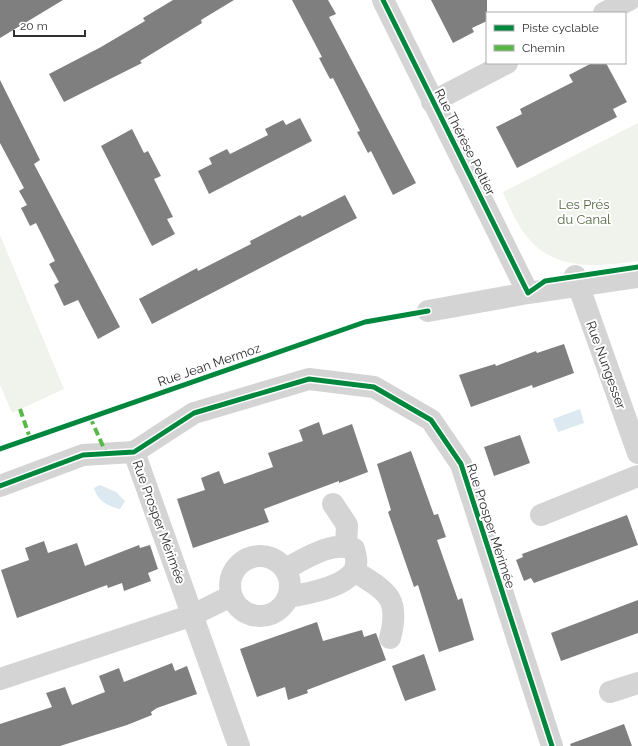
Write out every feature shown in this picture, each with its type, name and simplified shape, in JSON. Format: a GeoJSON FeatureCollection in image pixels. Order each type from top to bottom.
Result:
{"type":"FeatureCollection","features":[{"type":"Feature","properties":{"kind":"street","name":"Rue Thérèse Peltier"},"geometry":{"type":"LineString","coordinates":[[383,0],[432,102],[528,293]]}},
{"type":"Feature","properties":{"kind":"street"},"geometry":{"type":"LineString","coordinates":[[606,12],[629,0]]}},
{"type":"Feature","properties":{"kind":"street"},"geometry":{"type":"LineString","coordinates":[[432,102],[505,64]]}},
{"type":"Feature","properties":{"kind":"street"},"geometry":{"type":"LineString","coordinates":[[428,311],[528,293],[576,281],[638,277]]}},
{"type":"Feature","properties":{"kind":"street","name":"Rue Nungesser"},"geometry":{"type":"LineString","coordinates":[[576,281],[638,454]]}},
{"type":"Feature","properties":{"kind":"street","name":"Rue Prosper Mérimée"},"geometry":{"type":"LineString","coordinates":[[239,746],[134,452],[194,413],[309,380],[374,387],[432,420],[461,464],[552,746]]}},
{"type":"Feature","properties":{"kind":"street"},"geometry":{"type":"LineString","coordinates":[[0,486],[83,455],[134,452]]}},
{"type":"Feature","properties":{"kind":"street"},"geometry":{"type":"LineString","coordinates":[[541,514],[638,476]]}},
{"type":"Feature","properties":{"kind":"street"},"geometry":{"type":"LineString","coordinates":[[333,504],[347,526],[346,546]]}},
{"type":"Feature","properties":{"kind":"street"},"geometry":{"type":"LineString","coordinates":[[285,569],[325,550],[346,546],[354,549],[357,559],[354,570],[345,579],[318,593],[288,597]]}},
{"type":"Feature","properties":{"kind":"street"},"geometry":{"type":"LineString","coordinates":[[260,555],[270,557],[285,569],[289,578],[290,587],[288,597],[282,606],[274,612],[264,616],[254,616],[244,612],[236,605],[231,596],[229,586],[230,577],[235,568],[242,561],[250,556],[260,555]]}},
{"type":"Feature","properties":{"kind":"street"},"geometry":{"type":"LineString","coordinates":[[354,570],[379,587],[386,594],[393,606],[395,620],[390,638]]}},
{"type":"Feature","properties":{"kind":"street"},"geometry":{"type":"LineString","coordinates":[[0,679],[193,615],[231,596]]}},
{"type":"Feature","properties":{"kind":"street"},"geometry":{"type":"LineString","coordinates":[[610,692],[638,683]]}},
{"type":"Feature","properties":{"kind":"green space","name":"Les Prés du Canal"},"geometry":{"type":"Polygon","coordinates":[[[638,123],[638,261],[605,265],[574,264],[559,260],[533,244],[516,221],[503,192],[638,123]]]}},
{"type":"Feature","properties":{"kind":"green space"},"geometry":{"type":"Polygon","coordinates":[[[0,235],[64,389],[12,413],[0,385],[0,235]]]}},
{"type":"Feature","properties":{"kind":"shaded area"},"geometry":{"type":"Polygon","coordinates":[[[580,409],[584,423],[558,432],[553,419],[580,409]]]}},
{"type":"Feature","properties":{"kind":"shaded area"},"geometry":{"type":"Polygon","coordinates":[[[100,485],[116,492],[125,501],[120,509],[103,502],[100,499],[94,488],[100,485]]]}},
{"type":"Feature","properties":{"kind":"building"},"geometry":{"type":"Polygon","coordinates":[[[0,0],[63,0],[0,38],[0,0]]]}},
{"type":"Feature","properties":{"kind":"building"},"geometry":{"type":"Polygon","coordinates":[[[173,0],[234,0],[201,20],[202,23],[140,61],[142,63],[64,102],[49,74],[101,47],[145,21],[143,18],[173,0]]]}},
{"type":"Feature","properties":{"kind":"building"},"geometry":{"type":"Polygon","coordinates":[[[292,0],[328,0],[336,14],[329,17],[416,183],[393,195],[371,151],[368,153],[357,132],[360,131],[333,78],[330,79],[319,58],[322,57],[292,0]]]}},
{"type":"Feature","properties":{"kind":"building"},"geometry":{"type":"Polygon","coordinates":[[[431,0],[487,0],[486,21],[472,28],[474,32],[453,43],[431,0]]]}},
{"type":"Feature","properties":{"kind":"building"},"geometry":{"type":"Polygon","coordinates":[[[590,64],[607,64],[627,102],[613,109],[617,117],[517,168],[496,127],[522,114],[520,109],[573,82],[569,75],[590,64]]]}},
{"type":"Feature","properties":{"kind":"building"},"geometry":{"type":"Polygon","coordinates":[[[0,80],[40,160],[34,164],[120,327],[98,339],[78,300],[64,306],[54,285],[59,282],[49,264],[55,261],[36,223],[30,226],[21,208],[27,205],[19,191],[24,188],[0,143],[0,80]]]}},
{"type":"Feature","properties":{"kind":"building"},"geometry":{"type":"Polygon","coordinates":[[[300,118],[312,141],[209,194],[198,171],[212,164],[209,158],[227,149],[230,154],[268,135],[265,129],[283,120],[286,125],[300,118]]]}},
{"type":"Feature","properties":{"kind":"building"},"geometry":{"type":"Polygon","coordinates":[[[132,129],[144,153],[148,151],[161,176],[154,179],[173,217],[167,219],[175,234],[152,246],[101,146],[132,129]]]}},
{"type":"Feature","properties":{"kind":"building"},"geometry":{"type":"Polygon","coordinates":[[[345,195],[357,218],[152,324],[139,299],[197,268],[198,271],[251,244],[250,241],[300,215],[302,217],[345,195]]]}},
{"type":"Feature","properties":{"kind":"building"},"geometry":{"type":"Polygon","coordinates":[[[564,344],[574,373],[533,388],[532,385],[471,407],[459,375],[495,364],[496,366],[536,351],[537,353],[564,344]]]}},
{"type":"Feature","properties":{"kind":"building"},"geometry":{"type":"Polygon","coordinates":[[[319,422],[323,435],[352,424],[368,472],[339,483],[339,481],[264,509],[269,522],[193,548],[177,499],[205,490],[201,478],[219,471],[224,484],[273,467],[268,453],[303,441],[299,430],[319,422]]]}},
{"type":"Feature","properties":{"kind":"building"},"geometry":{"type":"Polygon","coordinates":[[[520,435],[530,463],[494,476],[484,447],[520,435]]]}},
{"type":"Feature","properties":{"kind":"building"},"geometry":{"type":"Polygon","coordinates":[[[411,451],[434,515],[438,514],[446,537],[437,540],[458,600],[462,598],[474,640],[439,652],[418,585],[414,587],[388,512],[391,510],[377,464],[411,451]]]}},
{"type":"Feature","properties":{"kind":"building"},"geometry":{"type":"Polygon","coordinates":[[[627,515],[638,545],[534,583],[531,578],[524,581],[516,560],[523,557],[522,554],[627,515]]]}},
{"type":"Feature","properties":{"kind":"building"},"geometry":{"type":"Polygon","coordinates":[[[44,541],[48,553],[77,543],[85,566],[139,545],[140,548],[150,545],[158,569],[148,573],[151,581],[124,591],[122,583],[108,588],[107,585],[17,618],[1,570],[29,560],[25,548],[44,541]]]}},
{"type":"Feature","properties":{"kind":"building"},"geometry":{"type":"Polygon","coordinates":[[[638,600],[638,633],[561,661],[551,633],[638,600]]]}},
{"type":"Feature","properties":{"kind":"building"},"geometry":{"type":"Polygon","coordinates":[[[317,622],[323,641],[362,630],[364,637],[376,633],[386,660],[307,690],[308,693],[288,700],[285,687],[257,697],[240,649],[317,622]]]}},
{"type":"Feature","properties":{"kind":"building"},"geometry":{"type":"Polygon","coordinates":[[[424,654],[436,690],[405,701],[392,666],[424,654]]]}},
{"type":"Feature","properties":{"kind":"building"},"geometry":{"type":"Polygon","coordinates":[[[172,663],[175,671],[187,666],[197,694],[157,708],[151,712],[152,715],[127,725],[60,746],[0,746],[0,724],[52,707],[46,693],[65,687],[72,705],[105,692],[99,676],[119,668],[124,682],[172,663]]]}},
{"type":"Feature","properties":{"kind":"building"},"geometry":{"type":"Polygon","coordinates":[[[624,724],[632,746],[571,746],[570,744],[624,724]]]}},
{"type":"Feature","properties":{"kind":"marked path"},"geometry":{"type":"LineString","coordinates":[[20,409],[30,438]]}},
{"type":"Feature","properties":{"kind":"marked path"},"geometry":{"type":"LineString","coordinates":[[90,417],[106,453]]}},
{"type":"Feature","properties":{"kind":"cycle path"},"geometry":{"type":"LineString","coordinates":[[383,0],[528,293],[545,281],[638,267]]}},
{"type":"Feature","properties":{"kind":"cycle path","name":"Rue Jean Mermoz"},"geometry":{"type":"LineString","coordinates":[[0,449],[365,322],[428,311]]}},
{"type":"Feature","properties":{"kind":"cycle path"},"geometry":{"type":"LineString","coordinates":[[0,486],[83,455],[134,452],[194,413],[309,379],[374,387],[431,420],[461,464],[552,746]]}}]}
